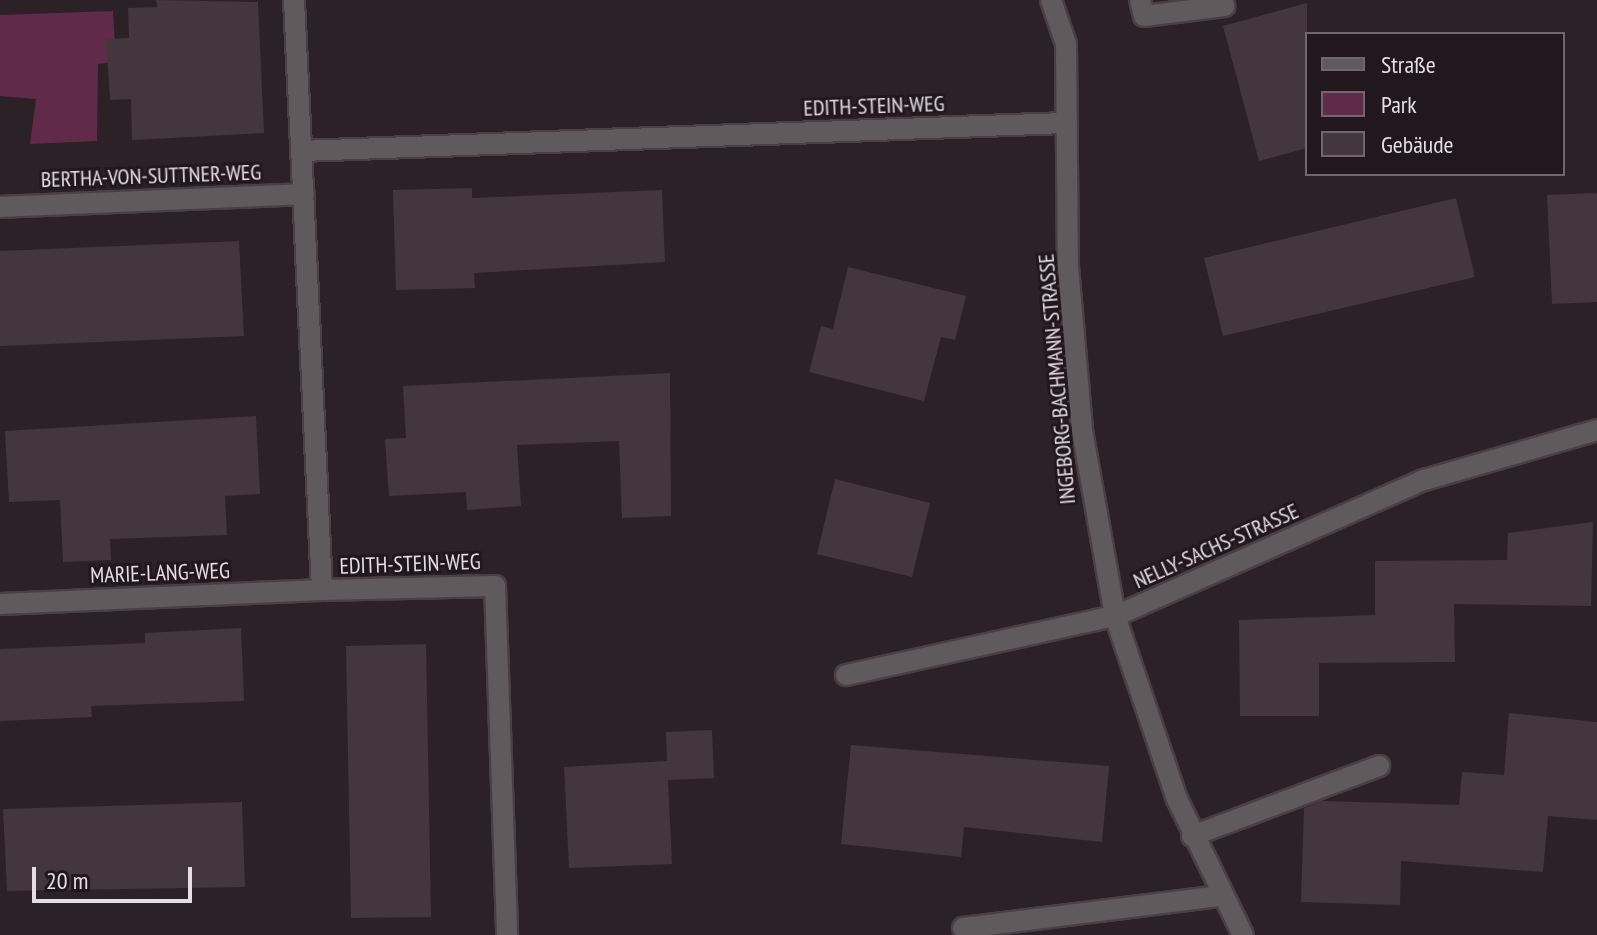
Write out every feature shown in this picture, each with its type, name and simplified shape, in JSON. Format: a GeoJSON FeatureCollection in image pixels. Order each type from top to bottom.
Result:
{"type":"FeatureCollection","features":[{"type":"Feature","properties":{"kind":"street","name":"EDITH-STEIN-WEG"},"geometry":{"type":"LineString","coordinates":[[294,0],[322,590],[495,586],[507,935]]}},
{"type":"Feature","properties":{"kind":"street","name":"INGEBORG-BACHMANN-STRASSE"},"geometry":{"type":"LineString","coordinates":[[1051,0],[1066,44],[1066,123],[1082,430],[1115,616],[1192,836],[1219,896],[1243,935]]}},
{"type":"Feature","properties":{"kind":"street"},"geometry":{"type":"LineString","coordinates":[[1140,0],[1144,16],[1224,6]]}},
{"type":"Feature","properties":{"kind":"street","name":"EDITH-STEIN-WEG"},"geometry":{"type":"LineString","coordinates":[[301,151],[1066,123]]}},
{"type":"Feature","properties":{"kind":"street","name":"BERTHA-VON-SUTTNER-WEG"},"geometry":{"type":"LineString","coordinates":[[0,207],[304,194]]}},
{"type":"Feature","properties":{"kind":"street","name":"NELLY-SACHS-STRASSE"},"geometry":{"type":"LineString","coordinates":[[846,675],[1115,616],[1424,480],[1597,430]]}},
{"type":"Feature","properties":{"kind":"street","name":"MARIE-LANG-WEG"},"geometry":{"type":"LineString","coordinates":[[0,604],[322,590]]}},
{"type":"Feature","properties":{"kind":"street"},"geometry":{"type":"LineString","coordinates":[[1192,836],[1379,766]]}},
{"type":"Feature","properties":{"kind":"street"},"geometry":{"type":"LineString","coordinates":[[963,928],[1219,896]]}},
{"type":"Feature","properties":{"kind":"green space"},"geometry":{"type":"Polygon","coordinates":[[[113,11],[116,62],[98,64],[97,141],[30,144],[36,99],[0,96],[0,15],[113,11]]]}},
{"type":"Feature","properties":{"kind":"building"},"geometry":{"type":"Polygon","coordinates":[[[156,0],[258,2],[264,133],[132,140],[131,99],[110,100],[106,39],[129,38],[128,8],[157,7],[156,0]]]}},
{"type":"Feature","properties":{"kind":"building"},"geometry":{"type":"Polygon","coordinates":[[[1307,3],[1305,149],[1259,161],[1223,26],[1307,3]]]}},
{"type":"Feature","properties":{"kind":"building"},"geometry":{"type":"Polygon","coordinates":[[[472,188],[472,198],[662,190],[665,262],[474,273],[475,288],[396,290],[393,190],[472,188]]]}},
{"type":"Feature","properties":{"kind":"building"},"geometry":{"type":"Polygon","coordinates":[[[1597,193],[1597,302],[1552,304],[1547,195],[1597,193]]]}},
{"type":"Feature","properties":{"kind":"building"},"geometry":{"type":"Polygon","coordinates":[[[1456,198],[1475,277],[1223,336],[1204,258],[1456,198]]]}},
{"type":"Feature","properties":{"kind":"building"},"geometry":{"type":"Polygon","coordinates":[[[239,241],[244,336],[0,346],[0,251],[239,241]]]}},
{"type":"Feature","properties":{"kind":"building"},"geometry":{"type":"Polygon","coordinates":[[[848,267],[966,296],[955,340],[941,337],[924,401],[809,372],[821,326],[833,329],[848,267]]]}},
{"type":"Feature","properties":{"kind":"building"},"geometry":{"type":"Polygon","coordinates":[[[670,373],[671,516],[622,518],[619,441],[517,445],[521,506],[467,510],[466,492],[389,496],[385,439],[406,438],[403,386],[670,373]]]}},
{"type":"Feature","properties":{"kind":"building"},"geometry":{"type":"Polygon","coordinates":[[[256,416],[260,494],[225,496],[227,535],[110,539],[111,560],[63,562],[60,500],[9,502],[5,431],[256,416]]]}},
{"type":"Feature","properties":{"kind":"building"},"geometry":{"type":"Polygon","coordinates":[[[835,479],[930,503],[912,577],[817,554],[835,479]]]}},
{"type":"Feature","properties":{"kind":"building"},"geometry":{"type":"Polygon","coordinates":[[[1593,522],[1591,606],[1454,604],[1455,662],[1319,663],[1319,716],[1240,716],[1239,620],[1375,615],[1375,561],[1507,560],[1508,533],[1593,522]]]}},
{"type":"Feature","properties":{"kind":"building"},"geometry":{"type":"Polygon","coordinates":[[[241,628],[244,701],[91,706],[92,717],[0,721],[0,649],[145,643],[145,633],[241,628]]]}},
{"type":"Feature","properties":{"kind":"building"},"geometry":{"type":"Polygon","coordinates":[[[426,644],[431,917],[351,918],[346,646],[426,644]]]}},
{"type":"Feature","properties":{"kind":"building"},"geometry":{"type":"Polygon","coordinates":[[[1509,713],[1597,722],[1597,820],[1548,816],[1543,872],[1401,861],[1400,905],[1301,902],[1304,808],[1322,801],[1459,805],[1462,772],[1504,775],[1509,713]]]}},
{"type":"Feature","properties":{"kind":"building"},"geometry":{"type":"Polygon","coordinates":[[[712,730],[714,778],[668,780],[672,864],[569,868],[564,767],[667,761],[666,732],[712,730]]]}},
{"type":"Feature","properties":{"kind":"building"},"geometry":{"type":"Polygon","coordinates":[[[851,745],[1109,766],[1102,842],[964,827],[961,857],[841,844],[851,745]]]}},
{"type":"Feature","properties":{"kind":"building"},"geometry":{"type":"Polygon","coordinates":[[[242,802],[245,887],[7,891],[3,809],[242,802]]]}}]}
